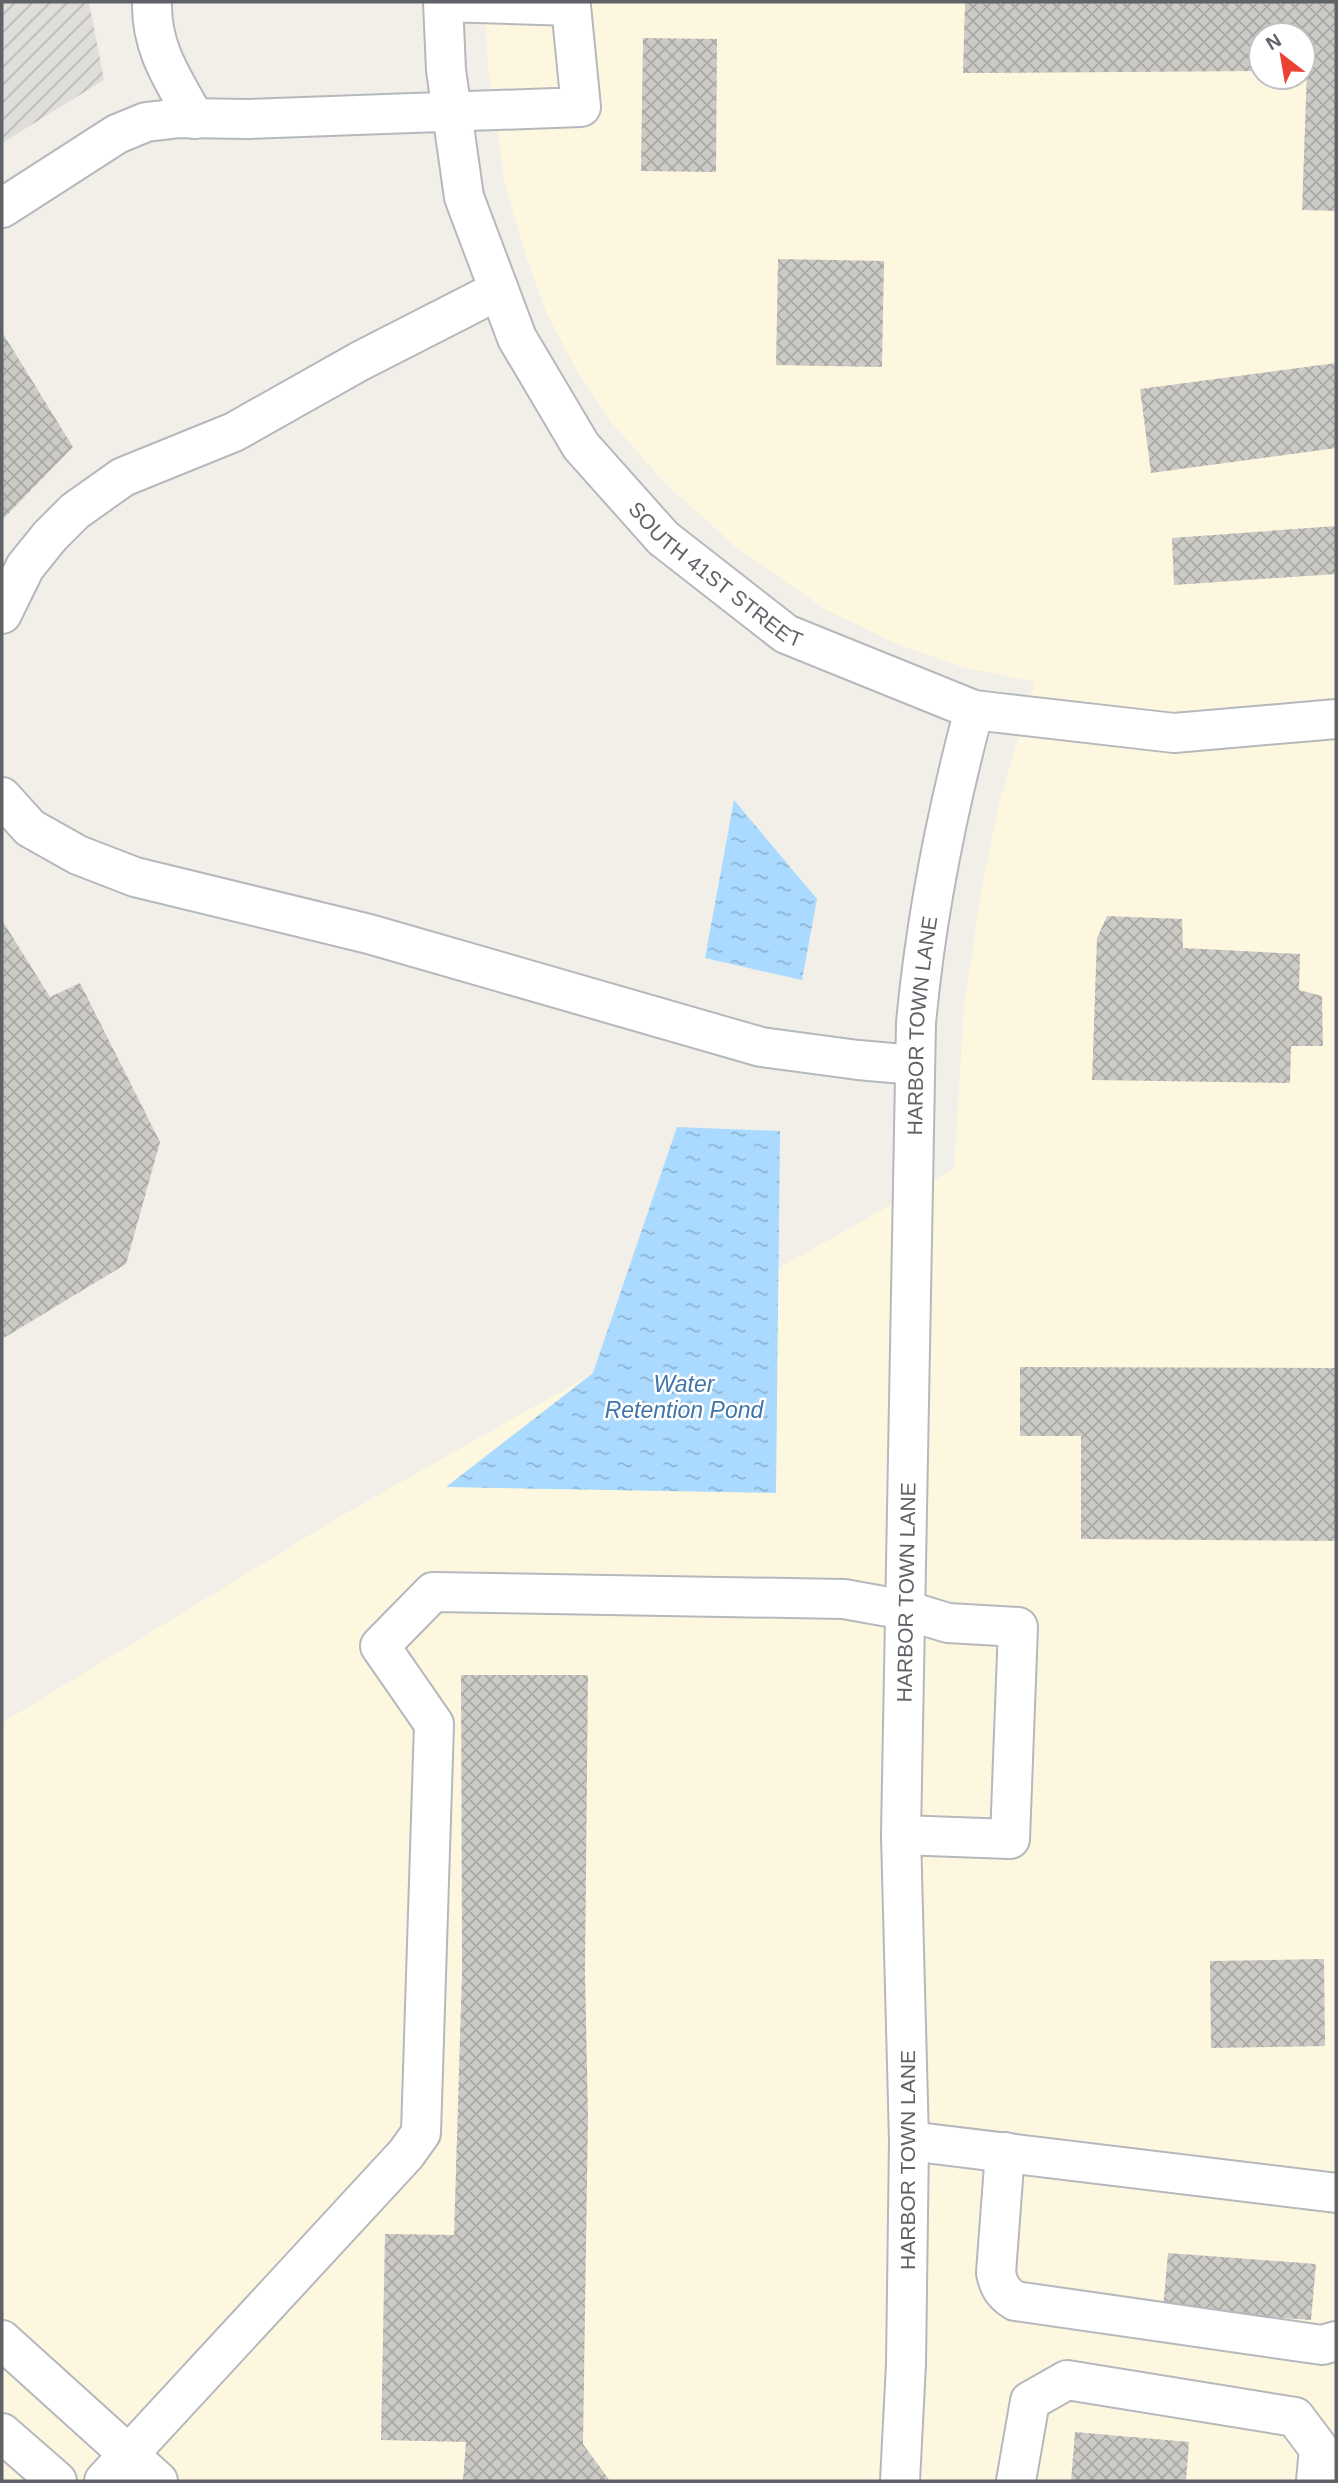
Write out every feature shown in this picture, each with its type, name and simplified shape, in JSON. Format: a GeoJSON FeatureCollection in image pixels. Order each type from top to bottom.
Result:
{"type":"FeatureCollection","features":[{"type":"Feature","properties":{"kind":"street"},"geometry":{"type":"LineString","coordinates":[[152,2],[152,22],[162,60],[195,119]]}},
{"type":"Feature","properties":{"kind":"street"},"geometry":{"type":"LineString","coordinates":[[2,208],[117,134],[146,122],[452,114],[581,107],[570,6],[443,2]]}},
{"type":"Feature","properties":{"kind":"street","name":"SOUTH 41ST STREET"},"geometry":{"type":"LineString","coordinates":[[443,2],[446,70],[464,197],[517,338],[581,446],[663,538],[786,634],[974,710],[1174,733],[1336,719]]}},
{"type":"Feature","properties":{"kind":"street"},"geometry":{"type":"LineString","coordinates":[[2,614],[25,567],[50,536],[75,511],[123,477],[234,432],[360,361],[499,290]]}},
{"type":"Feature","properties":{"kind":"street","name":"HARBOR TOWN LANE"},"geometry":{"type":"LineString","coordinates":[[900,2481],[906,2364],[909,2141],[901,1835],[915,1065],[922,965],[936,866],[974,710]]}},
{"type":"Feature","properties":{"kind":"street"},"geometry":{"type":"LineString","coordinates":[[2,797],[30,828],[78,855],[135,877],[369,934],[761,1047],[915,1065]]}},
{"type":"Feature","properties":{"kind":"street"},"geometry":{"type":"LineString","coordinates":[[116,2468],[406,2154],[421,2133],[433,1724],[380,1646],[433,1592],[844,1599],[905,1610],[948,1623],[1018,1627],[1010,1839],[901,1835]]}},
{"type":"Feature","properties":{"kind":"street"},"geometry":{"type":"LineString","coordinates":[[909,2141],[1336,2193]]}},
{"type":"Feature","properties":{"kind":"street"},"geometry":{"type":"LineString","coordinates":[[1004,2152],[996,2273],[998,2285],[1015,2301],[1322,2345],[1336,2341]]}},
{"type":"Feature","properties":{"kind":"street"},"geometry":{"type":"LineString","coordinates":[[2,2340],[116,2468],[158,2481]]}},
{"type":"Feature","properties":{"kind":"street"},"geometry":{"type":"LineString","coordinates":[[1016,2481],[1030,2400],[1067,2380],[1295,2417],[1319,2449],[1316,2481]]}},
{"type":"Feature","properties":{"kind":"street"},"geometry":{"type":"LineString","coordinates":[[2,2433],[57,2481]]}},
{"type":"Feature","properties":{"kind":"shaded area"},"geometry":{"type":"Polygon","coordinates":[[[2,2],[89,2],[104,80],[2,143],[2,2]]]}},
{"type":"Feature","properties":{"kind":"shaded area"},"geometry":{"type":"Polygon","coordinates":[[[484,2],[1336,2],[1336,2481],[2,2481],[2,1723],[341,1516],[954,1169],[964,1007],[981,892],[999,803],[1035,682],[962,667],[892,642],[825,609],[737,548],[665,483],[613,424],[575,367],[547,314],[525,253],[505,184],[488,66],[484,2]]]}},
{"type":"Feature","properties":{"kind":"water"},"geometry":{"type":"Polygon","coordinates":[[[734,800],[817,899],[802,980],[705,958],[734,800]]]}},
{"type":"Feature","properties":{"kind":"water","name":"Water Retention Pond"},"geometry":{"type":"Polygon","coordinates":[[[677,1127],[780,1131],[776,1493],[446,1487],[593,1373],[677,1127]]]}},
{"type":"Feature","properties":{"kind":"building"},"geometry":{"type":"Polygon","coordinates":[[[965,2],[1336,2],[1336,211],[1302,210],[1306,91],[1317,91],[1317,21],[1247,21],[1247,71],[963,73],[965,2]]]}},
{"type":"Feature","properties":{"kind":"building"},"geometry":{"type":"Polygon","coordinates":[[[643,38],[717,39],[716,172],[641,171],[643,38]]]}},
{"type":"Feature","properties":{"kind":"building"},"geometry":{"type":"Polygon","coordinates":[[[778,259],[884,261],[882,367],[776,365],[778,259]]]}},
{"type":"Feature","properties":{"kind":"building"},"geometry":{"type":"Polygon","coordinates":[[[2,332],[73,447],[2,520],[2,332]]]}},
{"type":"Feature","properties":{"kind":"building"},"geometry":{"type":"Polygon","coordinates":[[[1336,363],[1336,448],[1151,473],[1140,389],[1336,363]]]}},
{"type":"Feature","properties":{"kind":"building"},"geometry":{"type":"Polygon","coordinates":[[[1336,526],[1336,574],[1174,585],[1172,538],[1336,526]]]}},
{"type":"Feature","properties":{"kind":"building"},"geometry":{"type":"Polygon","coordinates":[[[1107,916],[1182,919],[1183,948],[1300,954],[1299,990],[1322,996],[1323,1046],[1291,1046],[1290,1083],[1092,1080],[1097,938],[1107,916]]]}},
{"type":"Feature","properties":{"kind":"building"},"geometry":{"type":"Polygon","coordinates":[[[2,920],[50,997],[80,983],[160,1142],[126,1264],[2,1339],[2,920]]]}},
{"type":"Feature","properties":{"kind":"building"},"geometry":{"type":"Polygon","coordinates":[[[1020,1367],[1336,1368],[1336,1541],[1081,1539],[1081,1436],[1020,1436],[1020,1367]]]}},
{"type":"Feature","properties":{"kind":"building"},"geometry":{"type":"Polygon","coordinates":[[[461,1675],[588,1675],[585,1973],[588,2117],[583,2444],[610,2481],[463,2481],[466,2442],[381,2440],[385,2234],[454,2235],[462,1972],[461,1675]]]}},
{"type":"Feature","properties":{"kind":"building"},"geometry":{"type":"Polygon","coordinates":[[[1324,1959],[1325,2046],[1211,2048],[1210,1961],[1324,1959]]]}},
{"type":"Feature","properties":{"kind":"building"},"geometry":{"type":"Polygon","coordinates":[[[1168,2253],[1316,2264],[1311,2320],[1163,2309],[1168,2253]]]}},
{"type":"Feature","properties":{"kind":"building"},"geometry":{"type":"Polygon","coordinates":[[[1075,2432],[1189,2442],[1186,2481],[1071,2481],[1075,2432]]]}}]}
